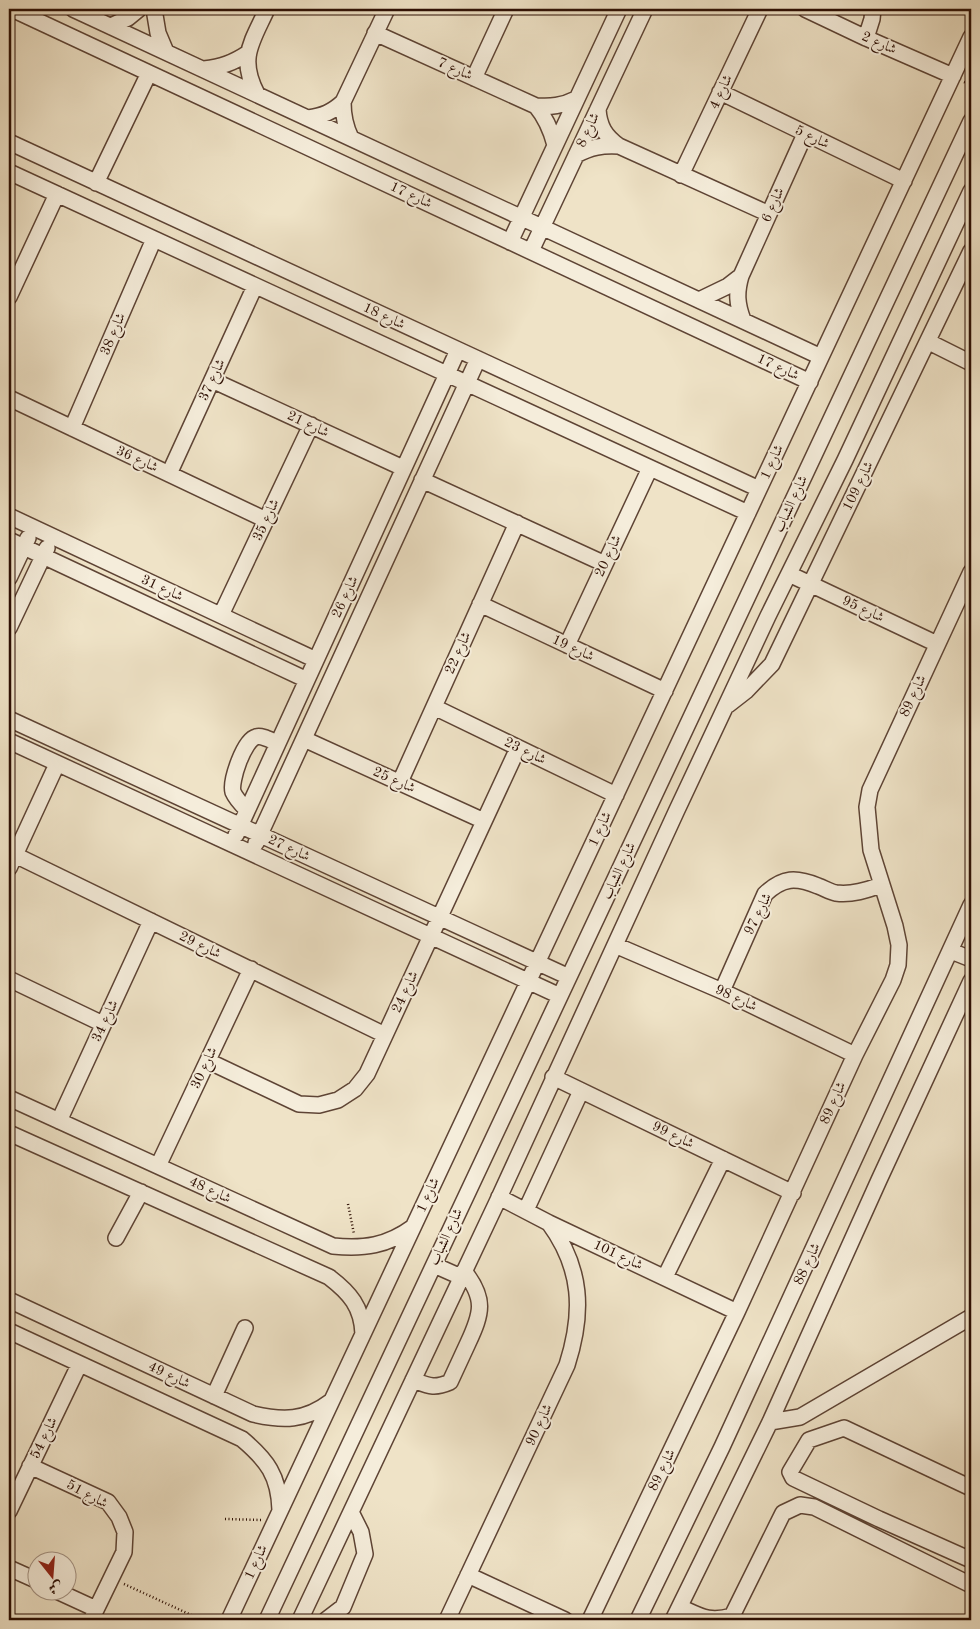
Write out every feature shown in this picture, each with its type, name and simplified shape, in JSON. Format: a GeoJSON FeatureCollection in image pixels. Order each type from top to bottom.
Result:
{"type":"FeatureCollection","features":[{"type":"Feature","properties":{"kind":"street","name":"شارع 17"},"geometry":{"type":"LineString","coordinates":[[12,9],[810,382]]}},
{"type":"Feature","properties":{"kind":"street","name":"شارع 17"},"geometry":{"type":"LineString","coordinates":[[73,9],[822,357]]}},
{"type":"Feature","properties":{"kind":"street"},"geometry":{"type":"LineString","coordinates":[[111,26],[128,18],[139,9]]}},
{"type":"Feature","properties":{"kind":"street"},"geometry":{"type":"LineString","coordinates":[[154,9],[158,33],[166,52]]}},
{"type":"Feature","properties":{"kind":"street"},"geometry":{"type":"LineString","coordinates":[[257,94],[250,81],[247,67],[248,52],[268,9]]}},
{"type":"Feature","properties":{"kind":"street"},"geometry":{"type":"LineString","coordinates":[[308,118],[321,116],[333,111],[343,102],[387,9]]}},
{"type":"Feature","properties":{"kind":"street"},"geometry":{"type":"LineString","coordinates":[[474,78],[506,9]]}},
{"type":"Feature","properties":{"kind":"street","name":"شارع 8"},"geometry":{"type":"LineString","coordinates":[[510,242],[619,9]]}},
{"type":"Feature","properties":{"kind":"street","name":"شارع 8"},"geometry":{"type":"LineString","coordinates":[[531,251],[645,9]]}},
{"type":"Feature","properties":{"kind":"street","name":"شارع 4"},"geometry":{"type":"LineString","coordinates":[[681,174],[760,9]]}},
{"type":"Feature","properties":{"kind":"street","name":"شارع 2"},"geometry":{"type":"LineString","coordinates":[[805,9],[953,76]]}},
{"type":"Feature","properties":{"kind":"street"},"geometry":{"type":"LineString","coordinates":[[866,38],[873,9]]}},
{"type":"Feature","properties":{"kind":"street","name":"شارع 7"},"geometry":{"type":"LineString","coordinates":[[375,33],[536,106],[556,106],[576,100]]}},
{"type":"Feature","properties":{"kind":"street","name":"شارع 1"},"geometry":{"type":"LineString","coordinates":[[229,1620],[971,37]]}},
{"type":"Feature","properties":{"kind":"street"},"geometry":{"type":"LineString","coordinates":[[204,69],[220,68],[235,62],[248,52]]}},
{"type":"Feature","properties":{"kind":"street"},"geometry":{"type":"LineString","coordinates":[[96,182],[149,73]]}},
{"type":"Feature","properties":{"kind":"street","name":"شارع 5"},"geometry":{"type":"LineString","coordinates":[[720,92],[904,181]]}},
{"type":"Feature","properties":{"kind":"street"},"geometry":{"type":"LineString","coordinates":[[343,102],[343,114],[351,138]]}},
{"type":"Feature","properties":{"kind":"street"},"geometry":{"type":"LineString","coordinates":[[536,106],[545,117],[552,131],[555,145]]}},
{"type":"Feature","properties":{"kind":"street"},"geometry":{"type":"LineString","coordinates":[[598,109],[598,120],[602,131],[609,140],[769,214]]}},
{"type":"Feature","properties":{"kind":"street","name":"شارع الشباب"},"geometry":{"type":"LineString","coordinates":[[267,1620],[971,121]]}},
{"type":"Feature","properties":{"kind":"street","name":"شارع 6"},"geometry":{"type":"LineString","coordinates":[[743,320],[738,306],[737,290],[741,276],[805,134]]}},
{"type":"Feature","properties":{"kind":"street","name":"شارع 18"},"geometry":{"type":"LineString","coordinates":[[9,142],[759,489]]}},
{"type":"Feature","properties":{"kind":"street"},"geometry":{"type":"LineString","coordinates":[[576,155],[589,148],[604,145],[619,146]]}},
{"type":"Feature","properties":{"kind":"street","name":"شارع 18"},"geometry":{"type":"LineString","coordinates":[[9,172],[748,512]]}},
{"type":"Feature","properties":{"kind":"street","name":"شارع الشباب"},"geometry":{"type":"LineString","coordinates":[[300,1620],[499,1197],[725,707],[971,191]]}},
{"type":"Feature","properties":{"kind":"street"},"geometry":{"type":"LineString","coordinates":[[10,292],[57,194]]}},
{"type":"Feature","properties":{"kind":"street","name":"شارع 38"},"geometry":{"type":"LineString","coordinates":[[72,428],[154,239]]}},
{"type":"Feature","properties":{"kind":"street","name":"شارع 109"},"geometry":{"type":"LineString","coordinates":[[725,707],[746,691],[772,664],[971,251]]}},
{"type":"Feature","properties":{"kind":"street"},"geometry":{"type":"LineString","coordinates":[[699,300],[721,290],[741,276]]}},
{"type":"Feature","properties":{"kind":"street","name":"شارع 37"},"geometry":{"type":"LineString","coordinates":[[169,474],[255,286]]}},
{"type":"Feature","properties":{"kind":"street"},"geometry":{"type":"LineString","coordinates":[[928,342],[971,363]]}},
{"type":"Feature","properties":{"kind":"street","name":"شارع 26"},"geometry":{"type":"LineString","coordinates":[[232,844],[458,350]]}},
{"type":"Feature","properties":{"kind":"street","name":"شارع 26"},"geometry":{"type":"LineString","coordinates":[[252,853],[478,359]]}},
{"type":"Feature","properties":{"kind":"street","name":"شارع 21"},"geometry":{"type":"LineString","coordinates":[[212,380],[404,468]]}},
{"type":"Feature","properties":{"kind":"street","name":"شارع 36"},"geometry":{"type":"LineString","coordinates":[[9,398],[266,520]]}},
{"type":"Feature","properties":{"kind":"street","name":"شارع 35"},"geometry":{"type":"LineString","coordinates":[[221,616],[310,425]]}},
{"type":"Feature","properties":{"kind":"street","name":"شارع 20"},"geometry":{"type":"LineString","coordinates":[[567,645],[650,468]]}},
{"type":"Feature","properties":{"kind":"street"},"geometry":{"type":"LineString","coordinates":[[422,480],[605,564]]}},
{"type":"Feature","properties":{"kind":"street","name":"شارع 31"},"geometry":{"type":"LineString","coordinates":[[9,516],[316,660]]}},
{"type":"Feature","properties":{"kind":"street","name":"شارع 22"},"geometry":{"type":"LineString","coordinates":[[400,782],[517,523]]}},
{"type":"Feature","properties":{"kind":"street"},"geometry":{"type":"LineString","coordinates":[[9,578],[32,528]]}},
{"type":"Feature","properties":{"kind":"street"},"geometry":{"type":"LineString","coordinates":[[9,628],[52,537]]}},
{"type":"Feature","properties":{"kind":"street","name":"شارع 31"},"geometry":{"type":"LineString","coordinates":[[9,540],[307,680]]}},
{"type":"Feature","properties":{"kind":"street","name":"شارع 89"},"geometry":{"type":"LineString","coordinates":[[590,1620],[738,1312],[855,1055],[893,980],[898,965],[899,945],[895,926],[871,850],[867,807],[870,790],[971,572]]}},
{"type":"Feature","properties":{"kind":"street","name":"شارع 95"},"geometry":{"type":"LineString","coordinates":[[790,574],[937,644]]}},
{"type":"Feature","properties":{"kind":"street","name":"شارع 19"},"geometry":{"type":"LineString","coordinates":[[480,604],[665,691]]}},
{"type":"Feature","properties":{"kind":"street"},"geometry":{"type":"LineString","coordinates":[[743,606],[768,616]]}},
{"type":"Feature","properties":{"kind":"street","name":"شارع 23"},"geometry":{"type":"LineString","coordinates":[[434,707],[616,795]]}},
{"type":"Feature","properties":{"kind":"street","name":"شارع 27"},"geometry":{"type":"LineString","coordinates":[[9,719],[569,977]]}},
{"type":"Feature","properties":{"kind":"street"},"geometry":{"type":"LineString","coordinates":[[247,810],[237,799],[233,791],[232,782],[248,743],[259,736],[278,743]]}},
{"type":"Feature","properties":{"kind":"street","name":"شارع 25"},"geometry":{"type":"LineString","coordinates":[[304,739],[484,821]]}},
{"type":"Feature","properties":{"kind":"street","name":"شارع 27"},"geometry":{"type":"LineString","coordinates":[[9,741],[560,996]]}},
{"type":"Feature","properties":{"kind":"street","name":"شارع 24"},"geometry":{"type":"LineString","coordinates":[[208,1061],[299,1104],[319,1105],[338,1100],[354,1089],[367,1074],[518,748]]}},
{"type":"Feature","properties":{"kind":"street"},"geometry":{"type":"LineString","coordinates":[[12,861],[57,764]]}},
{"type":"Feature","properties":{"kind":"street","name":"شارع 29"},"geometry":{"type":"LineString","coordinates":[[12,861],[150,921],[385,1035]]}},
{"type":"Feature","properties":{"kind":"street","name":"شارع 97"},"geometry":{"type":"LineString","coordinates":[[722,991],[765,894],[774,885],[786,880],[798,879],[834,893],[850,893],[881,885]]}},
{"type":"Feature","properties":{"kind":"street","name":"شارع 88"},"geometry":{"type":"LineString","coordinates":[[638,1620],[734,1420],[971,905]]}},
{"type":"Feature","properties":{"kind":"street","name":"شارع 34"},"geometry":{"type":"LineString","coordinates":[[59,1121],[150,921]]}},
{"type":"Feature","properties":{"kind":"street","name":"شارع 98"},"geometry":{"type":"LineString","coordinates":[[615,944],[722,991],[855,1055]]}},
{"type":"Feature","properties":{"kind":"street"},"geometry":{"type":"LineString","coordinates":[[950,951],[971,959]]}},
{"type":"Feature","properties":{"kind":"street","name":"شارع 30"},"geometry":{"type":"LineString","coordinates":[[158,1166],[251,969]]}},
{"type":"Feature","properties":{"kind":"street"},"geometry":{"type":"LineString","coordinates":[[9,978],[103,1024]]}},
{"type":"Feature","properties":{"kind":"street"},"geometry":{"type":"LineString","coordinates":[[971,981],[770,1422],[676,1614],[709,1620],[732,1616],[783,1513],[800,1505],[814,1507],[971,1584]]}},
{"type":"Feature","properties":{"kind":"street","name":"شارع 99"},"geometry":{"type":"LineString","coordinates":[[554,1077],[793,1193]]}},
{"type":"Feature","properties":{"kind":"street"},"geometry":{"type":"LineString","coordinates":[[526,1210],[581,1091]]}},
{"type":"Feature","properties":{"kind":"street","name":"شارع 48"},"geometry":{"type":"LineString","coordinates":[[9,1098],[333,1246],[356,1248],[379,1244],[401,1236],[413,1227]]}},
{"type":"Feature","properties":{"kind":"street"},"geometry":{"type":"LineString","coordinates":[[9,1133],[329,1277],[344,1289],[356,1305],[362,1323],[363,1335]]}},
{"type":"Feature","properties":{"kind":"street"},"geometry":{"type":"LineString","coordinates":[[665,1277],[723,1159]]}},
{"type":"Feature","properties":{"kind":"street"},"geometry":{"type":"LineString","coordinates":[[116,1238],[141,1192]]}},
{"type":"Feature","properties":{"kind":"street","name":"شارع 101"},"geometry":{"type":"LineString","coordinates":[[499,1197],[738,1312]]}},
{"type":"Feature","properties":{"kind":"street","name":"شارع 90"},"geometry":{"type":"LineString","coordinates":[[447,1620],[567,1365],[574,1342],[577,1321],[575,1275],[570,1256],[550,1223]]}},
{"type":"Feature","properties":{"kind":"street"},"geometry":{"type":"LineString","coordinates":[[413,1380],[430,1387],[450,1382],[479,1319],[477,1293],[472,1281],[462,1274],[434,1264]]}},
{"type":"Feature","properties":{"kind":"street","name":"شارع 49"},"geometry":{"type":"LineString","coordinates":[[9,1300],[253,1414],[275,1420],[298,1418],[319,1411],[331,1402]]}},
{"type":"Feature","properties":{"kind":"street"},"geometry":{"type":"LineString","coordinates":[[770,1422],[800,1418],[971,1317]]}},
{"type":"Feature","properties":{"kind":"street"},"geometry":{"type":"LineString","coordinates":[[214,1396],[245,1328]]}},
{"type":"Feature","properties":{"kind":"street","name":"شارع 49"},"geometry":{"type":"LineString","coordinates":[[9,1332],[242,1440],[260,1454],[273,1473],[280,1495],[278,1515]]}},
{"type":"Feature","properties":{"kind":"street","name":"شارع 54"},"geometry":{"type":"LineString","coordinates":[[9,1511],[79,1365]]}},
{"type":"Feature","properties":{"kind":"street"},"geometry":{"type":"LineString","coordinates":[[971,1488],[844,1428],[809,1440],[790,1472],[793,1478],[971,1560]]}},
{"type":"Feature","properties":{"kind":"street","name":"شارع 51"},"geometry":{"type":"LineString","coordinates":[[30,1466],[108,1502],[119,1516],[125,1532],[124,1552],[94,1615]]}},
{"type":"Feature","properties":{"kind":"street"},"geometry":{"type":"LineString","coordinates":[[326,1620],[343,1606],[365,1554],[361,1532],[351,1512]]}},
{"type":"Feature","properties":{"kind":"street"},"geometry":{"type":"LineString","coordinates":[[9,1568],[28,1577]]}},
{"type":"Feature","properties":{"kind":"street"},"geometry":{"type":"LineString","coordinates":[[468,1575],[566,1620]]}},
{"type":"Feature","properties":{"kind":"street"},"geometry":{"type":"LineString","coordinates":[[74,1602],[94,1615]]}},
{"type":"Feature","properties":{"kind":"path"},"geometry":{"type":"LineString","coordinates":[[348,1204],[356,1248]]}},
{"type":"Feature","properties":{"kind":"path"},"geometry":{"type":"LineString","coordinates":[[225,1519],[278,1515]]}},
{"type":"Feature","properties":{"kind":"path"},"geometry":{"type":"LineString","coordinates":[[112,1578],[202,1620]]}}]}
